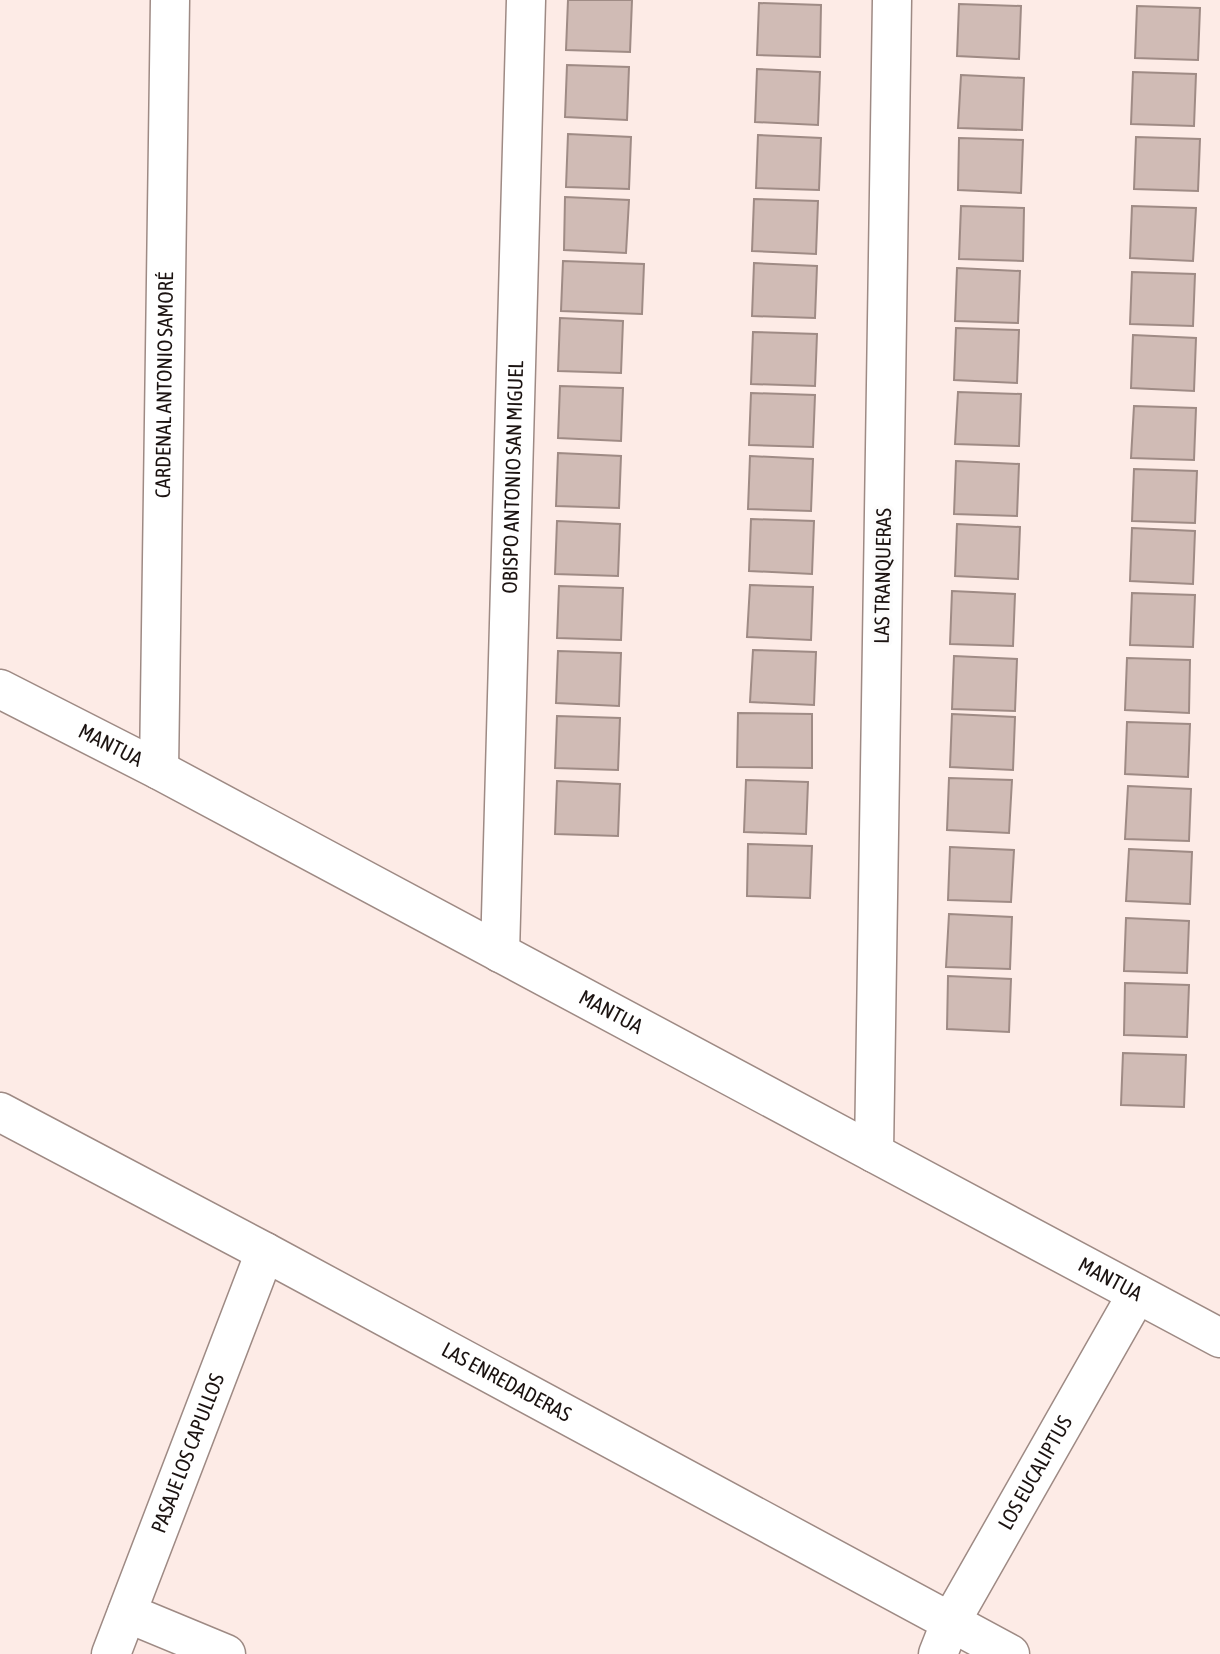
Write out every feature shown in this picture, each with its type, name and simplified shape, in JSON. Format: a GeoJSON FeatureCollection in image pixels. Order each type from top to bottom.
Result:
{"type":"FeatureCollection","features":[{"type":"Feature","properties":{"kind":"street","name":"CARDENAL ANTONIO SAMORÉ"},"geometry":{"type":"LineString","coordinates":[[159,770],[170,0]]}},
{"type":"Feature","properties":{"kind":"street","name":"OBISPO ANTONIO SAN MIGUEL"},"geometry":{"type":"LineString","coordinates":[[500,953],[526,0]]}},
{"type":"Feature","properties":{"kind":"street","name":"LAS TRANQUERAS"},"geometry":{"type":"LineString","coordinates":[[874,1153],[892,0]]}},
{"type":"Feature","properties":{"kind":"street","name":"MANTUA"},"geometry":{"type":"LineString","coordinates":[[0,689],[159,770],[1220,1338]]}},
{"type":"Feature","properties":{"kind":"street","name":"LAS ENREDADERAS"},"geometry":{"type":"LineString","coordinates":[[2,1119],[265,1252],[945,1637],[1010,1654]]}},
{"type":"Feature","properties":{"kind":"street","name":"PASAJE LOS CAPULLOS"},"geometry":{"type":"LineString","coordinates":[[111,1654],[265,1252]]}},
{"type":"Feature","properties":{"kind":"street","name":"LOS EUCALIPTUS"},"geometry":{"type":"LineString","coordinates":[[945,1637],[1137,1294]]}},
{"type":"Feature","properties":{"kind":"street"},"geometry":{"type":"LineString","coordinates":[[127,1614],[226,1654]]}},
{"type":"Feature","properties":{"kind":"building"},"geometry":{"type":"Polygon","coordinates":[[[568,0],[632,0],[630,52],[566,50],[568,0]]]}},
{"type":"Feature","properties":{"kind":"building"},"geometry":{"type":"Polygon","coordinates":[[[759,3],[821,5],[820,57],[757,55],[759,3]]]}},
{"type":"Feature","properties":{"kind":"building"},"geometry":{"type":"Polygon","coordinates":[[[959,4],[1021,6],[1019,59],[957,56],[959,4]]]}},
{"type":"Feature","properties":{"kind":"building"},"geometry":{"type":"Polygon","coordinates":[[[1137,6],[1200,8],[1198,60],[1135,58],[1137,6]]]}},
{"type":"Feature","properties":{"kind":"building"},"geometry":{"type":"Polygon","coordinates":[[[567,65],[629,67],[627,120],[565,117],[567,65]]]}},
{"type":"Feature","properties":{"kind":"building"},"geometry":{"type":"Polygon","coordinates":[[[757,69],[820,72],[818,125],[755,122],[757,69]]]}},
{"type":"Feature","properties":{"kind":"building"},"geometry":{"type":"Polygon","coordinates":[[[1133,72],[1196,74],[1194,126],[1131,124],[1133,72]]]}},
{"type":"Feature","properties":{"kind":"building"},"geometry":{"type":"Polygon","coordinates":[[[961,75],[1024,78],[1022,130],[958,128],[961,75]]]}},
{"type":"Feature","properties":{"kind":"building"},"geometry":{"type":"Polygon","coordinates":[[[568,134],[631,137],[629,189],[566,187],[568,134]]]}},
{"type":"Feature","properties":{"kind":"building"},"geometry":{"type":"Polygon","coordinates":[[[758,135],[821,138],[819,190],[756,188],[758,135]]]}},
{"type":"Feature","properties":{"kind":"building"},"geometry":{"type":"Polygon","coordinates":[[[1136,137],[1200,139],[1198,191],[1134,189],[1136,137]]]}},
{"type":"Feature","properties":{"kind":"building"},"geometry":{"type":"Polygon","coordinates":[[[959,138],[1023,140],[1021,193],[958,190],[959,138]]]}},
{"type":"Feature","properties":{"kind":"building"},"geometry":{"type":"Polygon","coordinates":[[[565,197],[629,200],[626,253],[564,250],[565,197]]]}},
{"type":"Feature","properties":{"kind":"building"},"geometry":{"type":"Polygon","coordinates":[[[754,199],[818,201],[816,254],[752,251],[754,199]]]}},
{"type":"Feature","properties":{"kind":"building"},"geometry":{"type":"Polygon","coordinates":[[[961,206],[1024,208],[1023,261],[959,259],[961,206]]]}},
{"type":"Feature","properties":{"kind":"building"},"geometry":{"type":"Polygon","coordinates":[[[1132,206],[1196,208],[1193,261],[1130,258],[1132,206]]]}},
{"type":"Feature","properties":{"kind":"building"},"geometry":{"type":"Polygon","coordinates":[[[563,261],[644,264],[642,314],[561,311],[563,261]]]}},
{"type":"Feature","properties":{"kind":"building"},"geometry":{"type":"Polygon","coordinates":[[[754,263],[817,266],[815,318],[752,316],[754,263]]]}},
{"type":"Feature","properties":{"kind":"building"},"geometry":{"type":"Polygon","coordinates":[[[957,268],[1020,271],[1018,323],[955,321],[957,268]]]}},
{"type":"Feature","properties":{"kind":"building"},"geometry":{"type":"Polygon","coordinates":[[[1132,272],[1195,274],[1193,326],[1130,324],[1132,272]]]}},
{"type":"Feature","properties":{"kind":"building"},"geometry":{"type":"Polygon","coordinates":[[[560,318],[623,321],[621,373],[558,371],[560,318]]]}},
{"type":"Feature","properties":{"kind":"building"},"geometry":{"type":"Polygon","coordinates":[[[956,328],[1019,330],[1017,383],[954,380],[956,328]]]}},
{"type":"Feature","properties":{"kind":"building"},"geometry":{"type":"Polygon","coordinates":[[[753,332],[817,334],[815,386],[751,384],[753,332]]]}},
{"type":"Feature","properties":{"kind":"building"},"geometry":{"type":"Polygon","coordinates":[[[1133,335],[1196,338],[1194,391],[1131,388],[1133,335]]]}},
{"type":"Feature","properties":{"kind":"building"},"geometry":{"type":"Polygon","coordinates":[[[560,386],[623,388],[621,441],[558,438],[560,386]]]}},
{"type":"Feature","properties":{"kind":"building"},"geometry":{"type":"Polygon","coordinates":[[[958,392],[1021,394],[1019,446],[955,444],[958,392]]]}},
{"type":"Feature","properties":{"kind":"building"},"geometry":{"type":"Polygon","coordinates":[[[751,393],[815,395],[813,447],[749,445],[751,393]]]}},
{"type":"Feature","properties":{"kind":"building"},"geometry":{"type":"Polygon","coordinates":[[[1134,406],[1196,408],[1194,460],[1131,458],[1134,406]]]}},
{"type":"Feature","properties":{"kind":"building"},"geometry":{"type":"Polygon","coordinates":[[[558,453],[621,456],[619,508],[556,506],[558,453]]]}},
{"type":"Feature","properties":{"kind":"building"},"geometry":{"type":"Polygon","coordinates":[[[750,456],[813,459],[811,511],[748,509],[750,456]]]}},
{"type":"Feature","properties":{"kind":"building"},"geometry":{"type":"Polygon","coordinates":[[[956,461],[1019,464],[1017,516],[954,514],[956,461]]]}},
{"type":"Feature","properties":{"kind":"building"},"geometry":{"type":"Polygon","coordinates":[[[1134,469],[1197,471],[1195,523],[1132,521],[1134,469]]]}},
{"type":"Feature","properties":{"kind":"building"},"geometry":{"type":"Polygon","coordinates":[[[751,519],[814,521],[812,574],[749,571],[751,519]]]}},
{"type":"Feature","properties":{"kind":"building"},"geometry":{"type":"Polygon","coordinates":[[[557,521],[620,524],[618,576],[555,574],[557,521]]]}},
{"type":"Feature","properties":{"kind":"building"},"geometry":{"type":"Polygon","coordinates":[[[957,524],[1020,527],[1018,579],[955,576],[957,524]]]}},
{"type":"Feature","properties":{"kind":"building"},"geometry":{"type":"Polygon","coordinates":[[[1132,528],[1195,531],[1193,584],[1130,581],[1132,528]]]}},
{"type":"Feature","properties":{"kind":"building"},"geometry":{"type":"Polygon","coordinates":[[[750,585],[813,587],[811,640],[747,637],[750,585]]]}},
{"type":"Feature","properties":{"kind":"building"},"geometry":{"type":"Polygon","coordinates":[[[559,586],[623,588],[621,640],[557,638],[559,586]]]}},
{"type":"Feature","properties":{"kind":"building"},"geometry":{"type":"Polygon","coordinates":[[[952,591],[1015,594],[1013,646],[950,644],[952,591]]]}},
{"type":"Feature","properties":{"kind":"building"},"geometry":{"type":"Polygon","coordinates":[[[1132,593],[1195,595],[1193,647],[1130,645],[1132,593]]]}},
{"type":"Feature","properties":{"kind":"building"},"geometry":{"type":"Polygon","coordinates":[[[753,650],[816,652],[814,705],[750,702],[753,650]]]}},
{"type":"Feature","properties":{"kind":"building"},"geometry":{"type":"Polygon","coordinates":[[[558,651],[621,653],[619,706],[556,703],[558,651]]]}},
{"type":"Feature","properties":{"kind":"building"},"geometry":{"type":"Polygon","coordinates":[[[954,656],[1017,659],[1015,711],[952,709],[954,656]]]}},
{"type":"Feature","properties":{"kind":"building"},"geometry":{"type":"Polygon","coordinates":[[[1127,658],[1190,660],[1189,713],[1125,710],[1127,658]]]}},
{"type":"Feature","properties":{"kind":"building"},"geometry":{"type":"Polygon","coordinates":[[[738,713],[812,714],[812,768],[737,767],[738,713]]]}},
{"type":"Feature","properties":{"kind":"building"},"geometry":{"type":"Polygon","coordinates":[[[952,714],[1015,717],[1013,770],[950,767],[952,714]]]}},
{"type":"Feature","properties":{"kind":"building"},"geometry":{"type":"Polygon","coordinates":[[[557,716],[620,718],[618,770],[555,768],[557,716]]]}},
{"type":"Feature","properties":{"kind":"building"},"geometry":{"type":"Polygon","coordinates":[[[1127,722],[1190,724],[1188,777],[1125,774],[1127,722]]]}},
{"type":"Feature","properties":{"kind":"building"},"geometry":{"type":"Polygon","coordinates":[[[949,778],[1012,780],[1009,833],[947,830],[949,778]]]}},
{"type":"Feature","properties":{"kind":"building"},"geometry":{"type":"Polygon","coordinates":[[[746,780],[808,782],[806,834],[744,832],[746,780]]]}},
{"type":"Feature","properties":{"kind":"building"},"geometry":{"type":"Polygon","coordinates":[[[557,781],[620,784],[618,836],[555,834],[557,781]]]}},
{"type":"Feature","properties":{"kind":"building"},"geometry":{"type":"Polygon","coordinates":[[[1128,786],[1191,789],[1189,841],[1125,839],[1128,786]]]}},
{"type":"Feature","properties":{"kind":"building"},"geometry":{"type":"Polygon","coordinates":[[[748,844],[812,846],[810,898],[747,896],[748,844]]]}},
{"type":"Feature","properties":{"kind":"building"},"geometry":{"type":"Polygon","coordinates":[[[950,847],[1014,850],[1011,902],[948,900],[950,847]]]}},
{"type":"Feature","properties":{"kind":"building"},"geometry":{"type":"Polygon","coordinates":[[[1129,849],[1192,852],[1190,904],[1126,901],[1129,849]]]}},
{"type":"Feature","properties":{"kind":"building"},"geometry":{"type":"Polygon","coordinates":[[[949,914],[1012,917],[1010,969],[946,967],[949,914]]]}},
{"type":"Feature","properties":{"kind":"building"},"geometry":{"type":"Polygon","coordinates":[[[1126,918],[1189,921],[1187,973],[1124,971],[1126,918]]]}},
{"type":"Feature","properties":{"kind":"building"},"geometry":{"type":"Polygon","coordinates":[[[948,976],[1011,979],[1009,1032],[947,1029],[948,976]]]}},
{"type":"Feature","properties":{"kind":"building"},"geometry":{"type":"Polygon","coordinates":[[[1125,983],[1189,985],[1187,1037],[1124,1035],[1125,983]]]}},
{"type":"Feature","properties":{"kind":"building"},"geometry":{"type":"Polygon","coordinates":[[[1123,1053],[1186,1055],[1184,1107],[1121,1105],[1123,1053]]]}}]}
